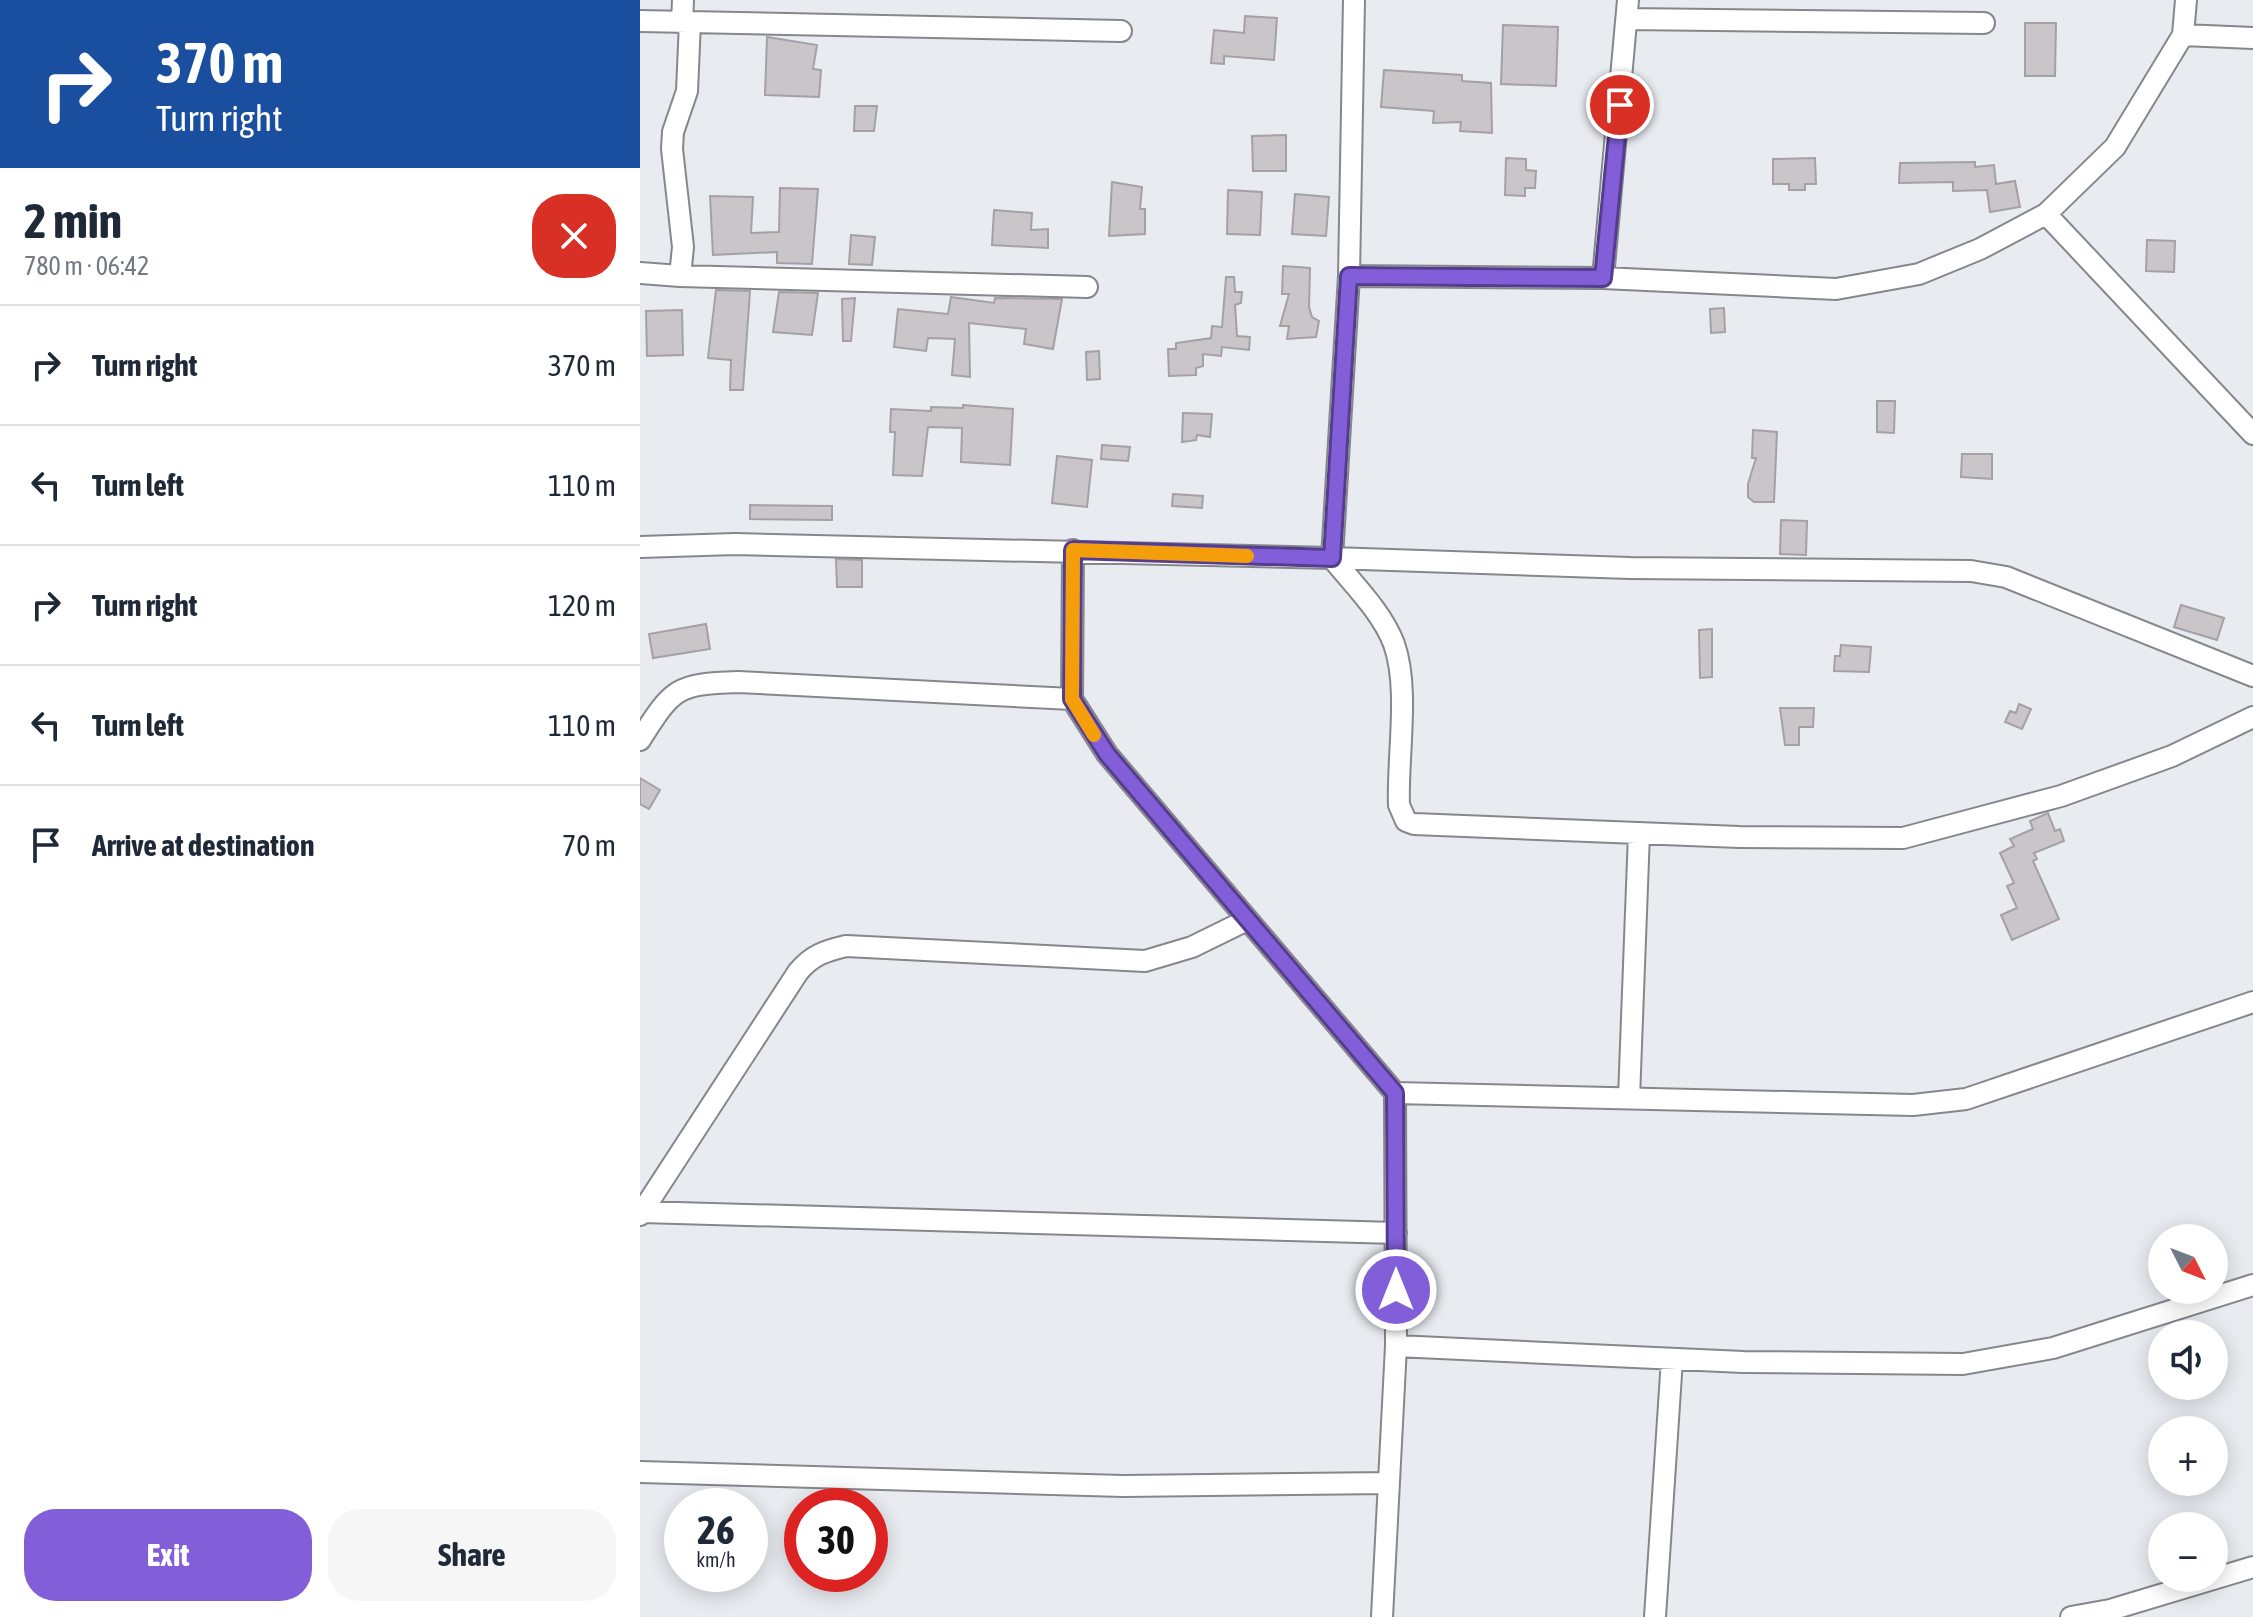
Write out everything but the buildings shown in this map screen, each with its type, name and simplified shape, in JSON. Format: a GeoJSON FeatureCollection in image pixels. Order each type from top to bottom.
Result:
{"type":"FeatureCollection","features":[{"type":"Feature","properties":{"kind":"street"},"geometry":{"type":"LineString","coordinates":[[680,276],[683,247],[672,149],[673,132],[687,91],[683,0]]}},
{"type":"Feature","properties":{"kind":"street"},"geometry":{"type":"LineString","coordinates":[[1354,0],[1349,276],[1332,558],[1382,621],[1394,645],[1400,684],[1399,805],[1406,821],[1639,833],[1903,838],[2061,796],[2172,756],[2253,717]]}},
{"type":"Feature","properties":{"kind":"street"},"geometry":{"type":"LineString","coordinates":[[1349,276],[1603,278],[1836,289],[1919,274],[1980,249],[2046,214],[2115,147],[2183,35],[2186,0]]}},
{"type":"Feature","properties":{"kind":"street"},"geometry":{"type":"LineString","coordinates":[[1603,278],[1628,9],[1984,23]]}},
{"type":"Feature","properties":{"kind":"street"},"geometry":{"type":"LineString","coordinates":[[640,21],[1121,31]]}},
{"type":"Feature","properties":{"kind":"street"},"geometry":{"type":"LineString","coordinates":[[2183,35],[2253,38]]}},
{"type":"Feature","properties":{"kind":"street"},"geometry":{"type":"LineString","coordinates":[[2046,214],[2253,434]]}},
{"type":"Feature","properties":{"kind":"street"},"geometry":{"type":"LineString","coordinates":[[640,273],[1087,287]]}},
{"type":"Feature","properties":{"kind":"street"},"geometry":{"type":"LineString","coordinates":[[640,547],[735,544],[1073,550],[1630,568],[1971,571],[2006,577],[2253,676]]}},
{"type":"Feature","properties":{"kind":"street"},"geometry":{"type":"LineString","coordinates":[[1073,550],[1072,699],[1107,754],[1395,1093],[1396,1346],[1382,1617]]}},
{"type":"Feature","properties":{"kind":"street"},"geometry":{"type":"LineString","coordinates":[[640,740],[678,690],[696,683],[738,682],[1072,699]]}},
{"type":"Feature","properties":{"kind":"street"},"geometry":{"type":"LineString","coordinates":[[1629,1098],[1639,833]]}},
{"type":"Feature","properties":{"kind":"street"},"geometry":{"type":"LineString","coordinates":[[641,1214],[798,972],[809,959],[824,951],[846,946],[1145,961],[1192,947],[1247,920]]}},
{"type":"Feature","properties":{"kind":"street"},"geometry":{"type":"LineString","coordinates":[[1395,1093],[1913,1105],[1966,1099],[2253,1002]]}},
{"type":"Feature","properties":{"kind":"street"},"geometry":{"type":"LineString","coordinates":[[641,1214],[1396,1233]]}},
{"type":"Feature","properties":{"kind":"street"},"geometry":{"type":"LineString","coordinates":[[1396,1346],[1672,1359],[1963,1364],[2053,1348],[2253,1285]]}},
{"type":"Feature","properties":{"kind":"street"},"geometry":{"type":"LineString","coordinates":[[1655,1617],[1672,1359]]}},
{"type":"Feature","properties":{"kind":"street"},"geometry":{"type":"LineString","coordinates":[[640,1472],[1123,1486],[1389,1483]]}},
{"type":"Feature","properties":{"kind":"street"},"geometry":{"type":"LineString","coordinates":[[2071,1617],[2110,1610],[2253,1567]]}},
{"type":"Feature","properties":{"kind":"slow traffic"},"geometry":{"type":"LineString","coordinates":[[1094,735],[1072,699],[1073,550],[1247,556]]}},
{"type":"Feature","properties":{"kind":"route"},"geometry":{"type":"LineString","coordinates":[[1396,1290],[1395,1093],[1107,754],[1072,699],[1073,550],[1332,558],[1349,276],[1603,278],[1620,105]]}}]}
